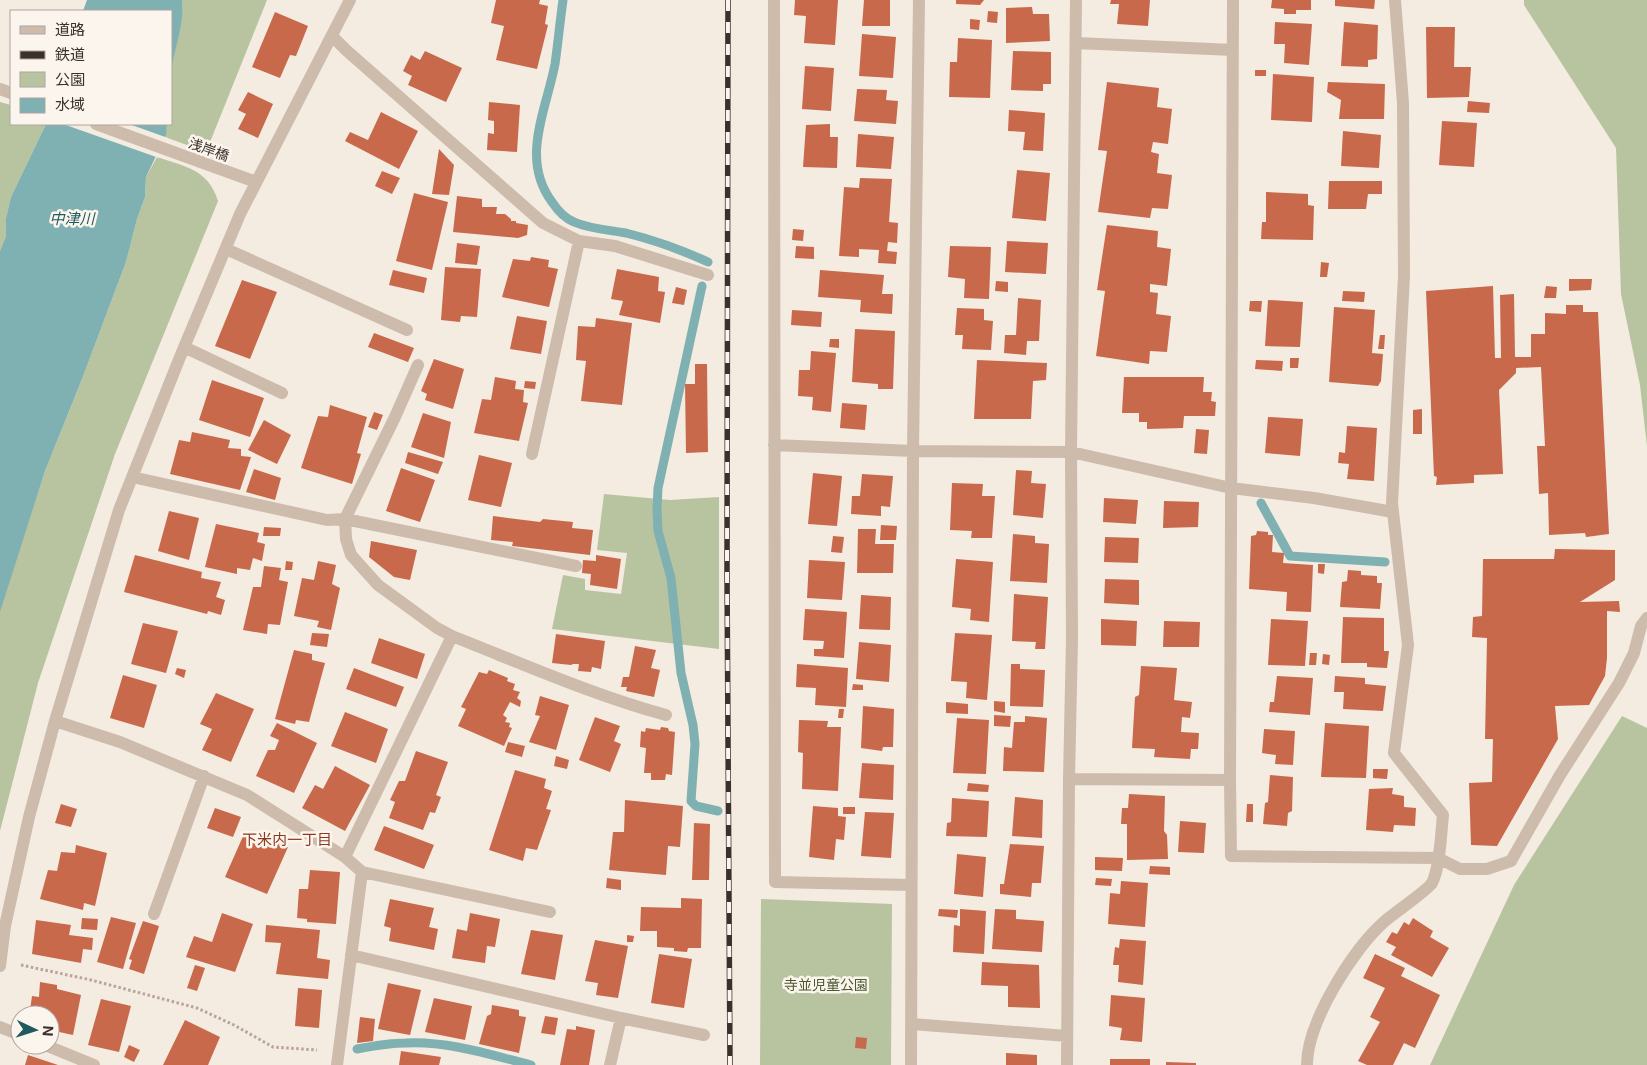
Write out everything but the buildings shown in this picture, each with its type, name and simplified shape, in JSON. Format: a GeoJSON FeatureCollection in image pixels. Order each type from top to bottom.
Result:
{"type":"FeatureCollection","features":[{"type":"Feature","properties":{"kind":"street"},"geometry":{"type":"LineString","coordinates":[[0,966],[5,926],[29,817],[55,721],[119,510],[184,347],[256,182],[350,0]]}},
{"type":"Feature","properties":{"kind":"street"},"geometry":{"type":"LineString","coordinates":[[774,0],[775,882],[911,885]]}},
{"type":"Feature","properties":{"kind":"street"},"geometry":{"type":"LineString","coordinates":[[911,1065],[913,451],[918,0]]}},
{"type":"Feature","properties":{"kind":"street"},"geometry":{"type":"LineString","coordinates":[[1067,1065],[1076,0]]}},
{"type":"Feature","properties":{"kind":"street"},"geometry":{"type":"LineString","coordinates":[[1233,0],[1231,856],[1438,858],[1460,869],[1487,868],[1511,862],[1560,776],[1619,683],[1634,654],[1641,626],[1647,618]]}},
{"type":"Feature","properties":{"kind":"street"},"geometry":{"type":"LineString","coordinates":[[1306,1065],[1309,1041],[1323,1009],[1341,976],[1384,922],[1432,884],[1438,858],[1443,816],[1394,753],[1408,644],[1392,503],[1404,276],[1403,103],[1395,0]]}},
{"type":"Feature","properties":{"kind":"street"},"geometry":{"type":"LineString","coordinates":[[332,36],[353,57],[542,223],[579,241],[615,246],[708,275]]}},
{"type":"Feature","properties":{"kind":"street"},"geometry":{"type":"LineString","coordinates":[[1076,42],[1233,50]]}},
{"type":"Feature","properties":{"kind":"street","name":"浅岸橋"},"geometry":{"type":"LineString","coordinates":[[99,125],[256,182]]}},
{"type":"Feature","properties":{"kind":"street"},"geometry":{"type":"LineString","coordinates":[[532,454],[579,241]]}},
{"type":"Feature","properties":{"kind":"street"},"geometry":{"type":"LineString","coordinates":[[226,249],[407,330]]}},
{"type":"Feature","properties":{"kind":"street"},"geometry":{"type":"LineString","coordinates":[[184,347],[282,393]]}},
{"type":"Feature","properties":{"kind":"street"},"geometry":{"type":"LineString","coordinates":[[418,365],[395,418],[345,519],[346,539],[351,555],[378,585],[436,628],[593,692],[623,703],[666,714]]}},
{"type":"Feature","properties":{"kind":"street"},"geometry":{"type":"LineString","coordinates":[[774,445],[913,451],[1071,452],[1231,488],[1314,498],[1393,512]]}},
{"type":"Feature","properties":{"kind":"street"},"geometry":{"type":"LineString","coordinates":[[132,477],[327,520],[345,519],[576,566]]}},
{"type":"Feature","properties":{"kind":"street"},"geometry":{"type":"LineString","coordinates":[[345,857],[452,636]]}},
{"type":"Feature","properties":{"kind":"street"},"geometry":{"type":"LineString","coordinates":[[55,721],[120,742],[247,795],[345,857],[362,872],[550,912]]}},
{"type":"Feature","properties":{"kind":"street"},"geometry":{"type":"LineString","coordinates":[[154,914],[204,776]]}},
{"type":"Feature","properties":{"kind":"street"},"geometry":{"type":"LineString","coordinates":[[1069,779],[1230,780]]}},
{"type":"Feature","properties":{"kind":"street"},"geometry":{"type":"LineString","coordinates":[[337,1065],[362,872]]}},
{"type":"Feature","properties":{"kind":"street"},"geometry":{"type":"LineString","coordinates":[[351,955],[622,1018],[704,1035]]}},
{"type":"Feature","properties":{"kind":"street"},"geometry":{"type":"LineString","coordinates":[[610,1065],[622,1018]]}},
{"type":"Feature","properties":{"kind":"street"},"geometry":{"type":"LineString","coordinates":[[912,1024],[1067,1036]]}},
{"type":"Feature","properties":{"kind":"street"},"geometry":{"type":"LineString","coordinates":[[60,1051],[94,1065]]}},
{"type":"Feature","properties":{"kind":"path"},"geometry":{"type":"LineString","coordinates":[[1,961],[91,980],[197,1008],[234,1025],[273,1047],[339,1052]]}},
{"type":"Feature","properties":{"kind":"green space"},"geometry":{"type":"Polygon","coordinates":[[[182,0],[267,0],[206,152],[165,137],[167,125],[172,125],[172,61],[181,23],[182,0]]]}},
{"type":"Feature","properties":{"kind":"green space"},"geometry":{"type":"Polygon","coordinates":[[[1524,0],[1647,0],[1647,446],[1640,385],[1621,294],[1616,148],[1524,5],[1524,0]]]}},
{"type":"Feature","properties":{"kind":"green space"},"geometry":{"type":"Polygon","coordinates":[[[0,102],[10,105],[10,125],[46,125],[11,197],[6,218],[6,236],[0,251],[0,102]]]}},
{"type":"Feature","properties":{"kind":"green space"},"geometry":{"type":"Polygon","coordinates":[[[157,157],[186,167],[202,176],[214,190],[218,201],[115,454],[38,683],[0,831],[1,605],[45,471],[126,262],[137,219],[145,197],[146,177],[157,157]]]}},
{"type":"Feature","properties":{"kind":"green space"},"geometry":{"type":"Polygon","coordinates":[[[604,494],[670,500],[719,497],[719,649],[552,629],[563,575],[585,579],[585,590],[621,594],[627,553],[597,550],[604,494]]]}},
{"type":"Feature","properties":{"kind":"green space"},"geometry":{"type":"Polygon","coordinates":[[[1622,716],[1647,728],[1647,1065],[1430,1065],[1514,885],[1622,716]]]}},
{"type":"Feature","properties":{"kind":"green space","name":"寺並児童公園"},"geometry":{"type":"Polygon","coordinates":[[[761,899],[892,904],[891,1065],[760,1065],[761,899]]]}},
{"type":"Feature","properties":{"kind":"water"},"geometry":{"type":"Polygon","coordinates":[[[87,0],[182,0],[182,19],[172,65],[172,10],[83,10],[87,0]]]}},
{"type":"Feature","properties":{"kind":"water","name":"中津川"},"geometry":{"type":"Polygon","coordinates":[[[46,125],[167,125],[166,135],[146,177],[145,197],[137,219],[126,262],[45,471],[0,612],[0,251],[6,236],[6,218],[11,197],[46,125]]]}},
{"type":"Feature","properties":{"kind":"pier"},"geometry":{"type":"Polygon","coordinates":[[[66,125],[132,125],[168,138],[159,158],[66,125]]]}},
{"type":"Feature","properties":{"kind":"waterway"},"geometry":{"type":"LineString","coordinates":[[563,0],[555,64],[538,134],[538,169],[543,186],[552,202],[570,220],[586,226],[647,239],[678,249],[708,262]]}},
{"type":"Feature","properties":{"kind":"waterway"},"geometry":{"type":"LineString","coordinates":[[702,286],[658,488],[657,510],[658,531],[671,578],[681,673],[693,725],[695,744],[691,801],[696,806],[718,811]]}},
{"type":"Feature","properties":{"kind":"waterway"},"geometry":{"type":"LineString","coordinates":[[1261,503],[1290,556],[1385,562]]}},
{"type":"Feature","properties":{"kind":"waterway"},"geometry":{"type":"LineString","coordinates":[[357,1049],[400,1043],[438,1044],[454,1046],[531,1065]]}},
{"type":"Feature","properties":{"kind":"railway"},"geometry":{"type":"LineString","coordinates":[[728,0],[727,572],[730,1065]]}},
{"type":"Feature","properties":{"kind":"district","name":"下米内一丁目"},"geometry":{"type":"Point","coordinates":[287,839]}}]}
